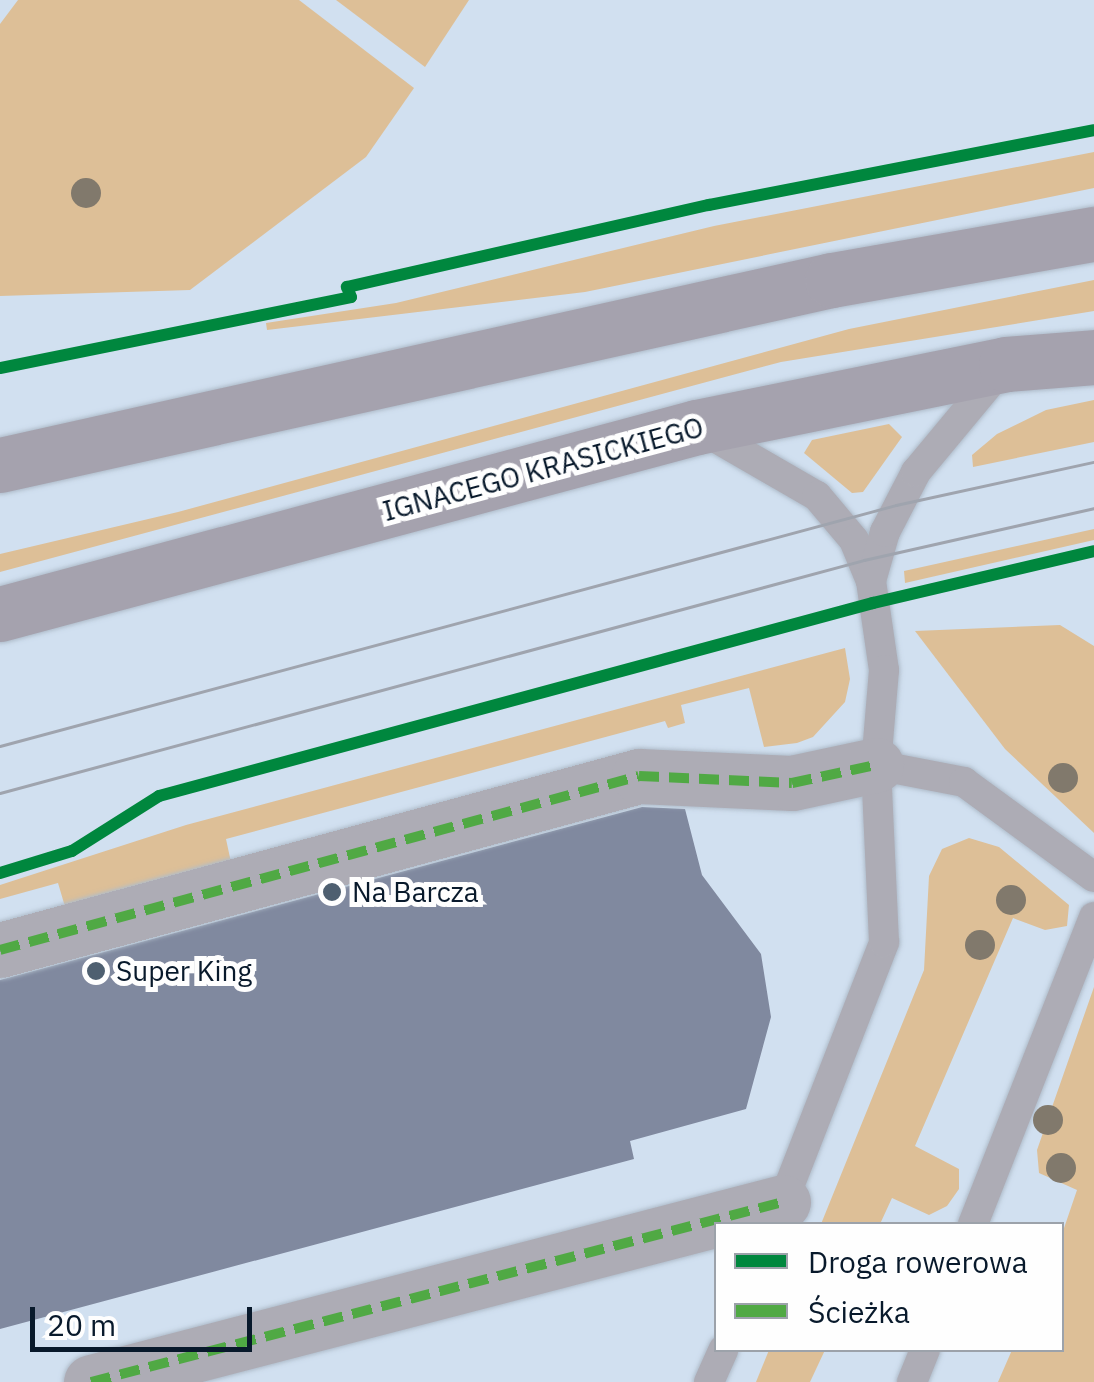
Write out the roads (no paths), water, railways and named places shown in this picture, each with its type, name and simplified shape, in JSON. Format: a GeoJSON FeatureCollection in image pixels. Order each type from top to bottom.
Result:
{"type":"FeatureCollection","features":[{"type":"Feature","properties":{"kind":"main road"},"geometry":{"type":"LineString","coordinates":[[0,466],[832,280],[1094,234]]}},
{"type":"Feature","properties":{"kind":"main road","name":"IGNACEGO KRASICKIEGO"},"geometry":{"type":"LineString","coordinates":[[0,614],[696,427],[1006,364],[1094,357]]}},
{"type":"Feature","properties":{"kind":"street"},"geometry":{"type":"LineString","coordinates":[[0,950],[639,776],[792,783],[876,765]]}},
{"type":"Feature","properties":{"kind":"street"},"geometry":{"type":"LineString","coordinates":[[741,1222],[778,1213]]}},
{"type":"Feature","properties":{"kind":"street"},"geometry":{"type":"LineString","coordinates":[[91,1382],[714,1229]]}},
{"type":"Feature","properties":{"kind":"lane"},"geometry":{"type":"LineString","coordinates":[[871,582],[885,532],[916,472],[1006,364]]}},
{"type":"Feature","properties":{"kind":"lane"},"geometry":{"type":"LineString","coordinates":[[696,427],[817,496],[854,540],[871,582],[884,670],[876,765],[884,942],[778,1213]]}},
{"type":"Feature","properties":{"kind":"lane"},"geometry":{"type":"LineString","coordinates":[[876,765],[964,782],[1094,877]]}},
{"type":"Feature","properties":{"kind":"lane"},"geometry":{"type":"LineString","coordinates":[[975,1222],[1094,917]]}},
{"type":"Feature","properties":{"kind":"lane"},"geometry":{"type":"LineString","coordinates":[[710,1382],[721,1352]]}},
{"type":"Feature","properties":{"kind":"lane"},"geometry":{"type":"LineString","coordinates":[[912,1382],[923,1352]]}},
{"type":"Feature","properties":{"kind":"tram line"},"geometry":{"type":"LineString","coordinates":[[0,746],[896,505],[1094,462]]}},
{"type":"Feature","properties":{"kind":"tram line"},"geometry":{"type":"LineString","coordinates":[[0,793],[864,560],[1094,508]]}},
{"type":"Feature","properties":{"kind":"place","name":"Na Barcza"},"geometry":{"type":"Point","coordinates":[332,892]}},
{"type":"Feature","properties":{"kind":"place","name":"Super King"},"geometry":{"type":"Point","coordinates":[96,971]}}]}
